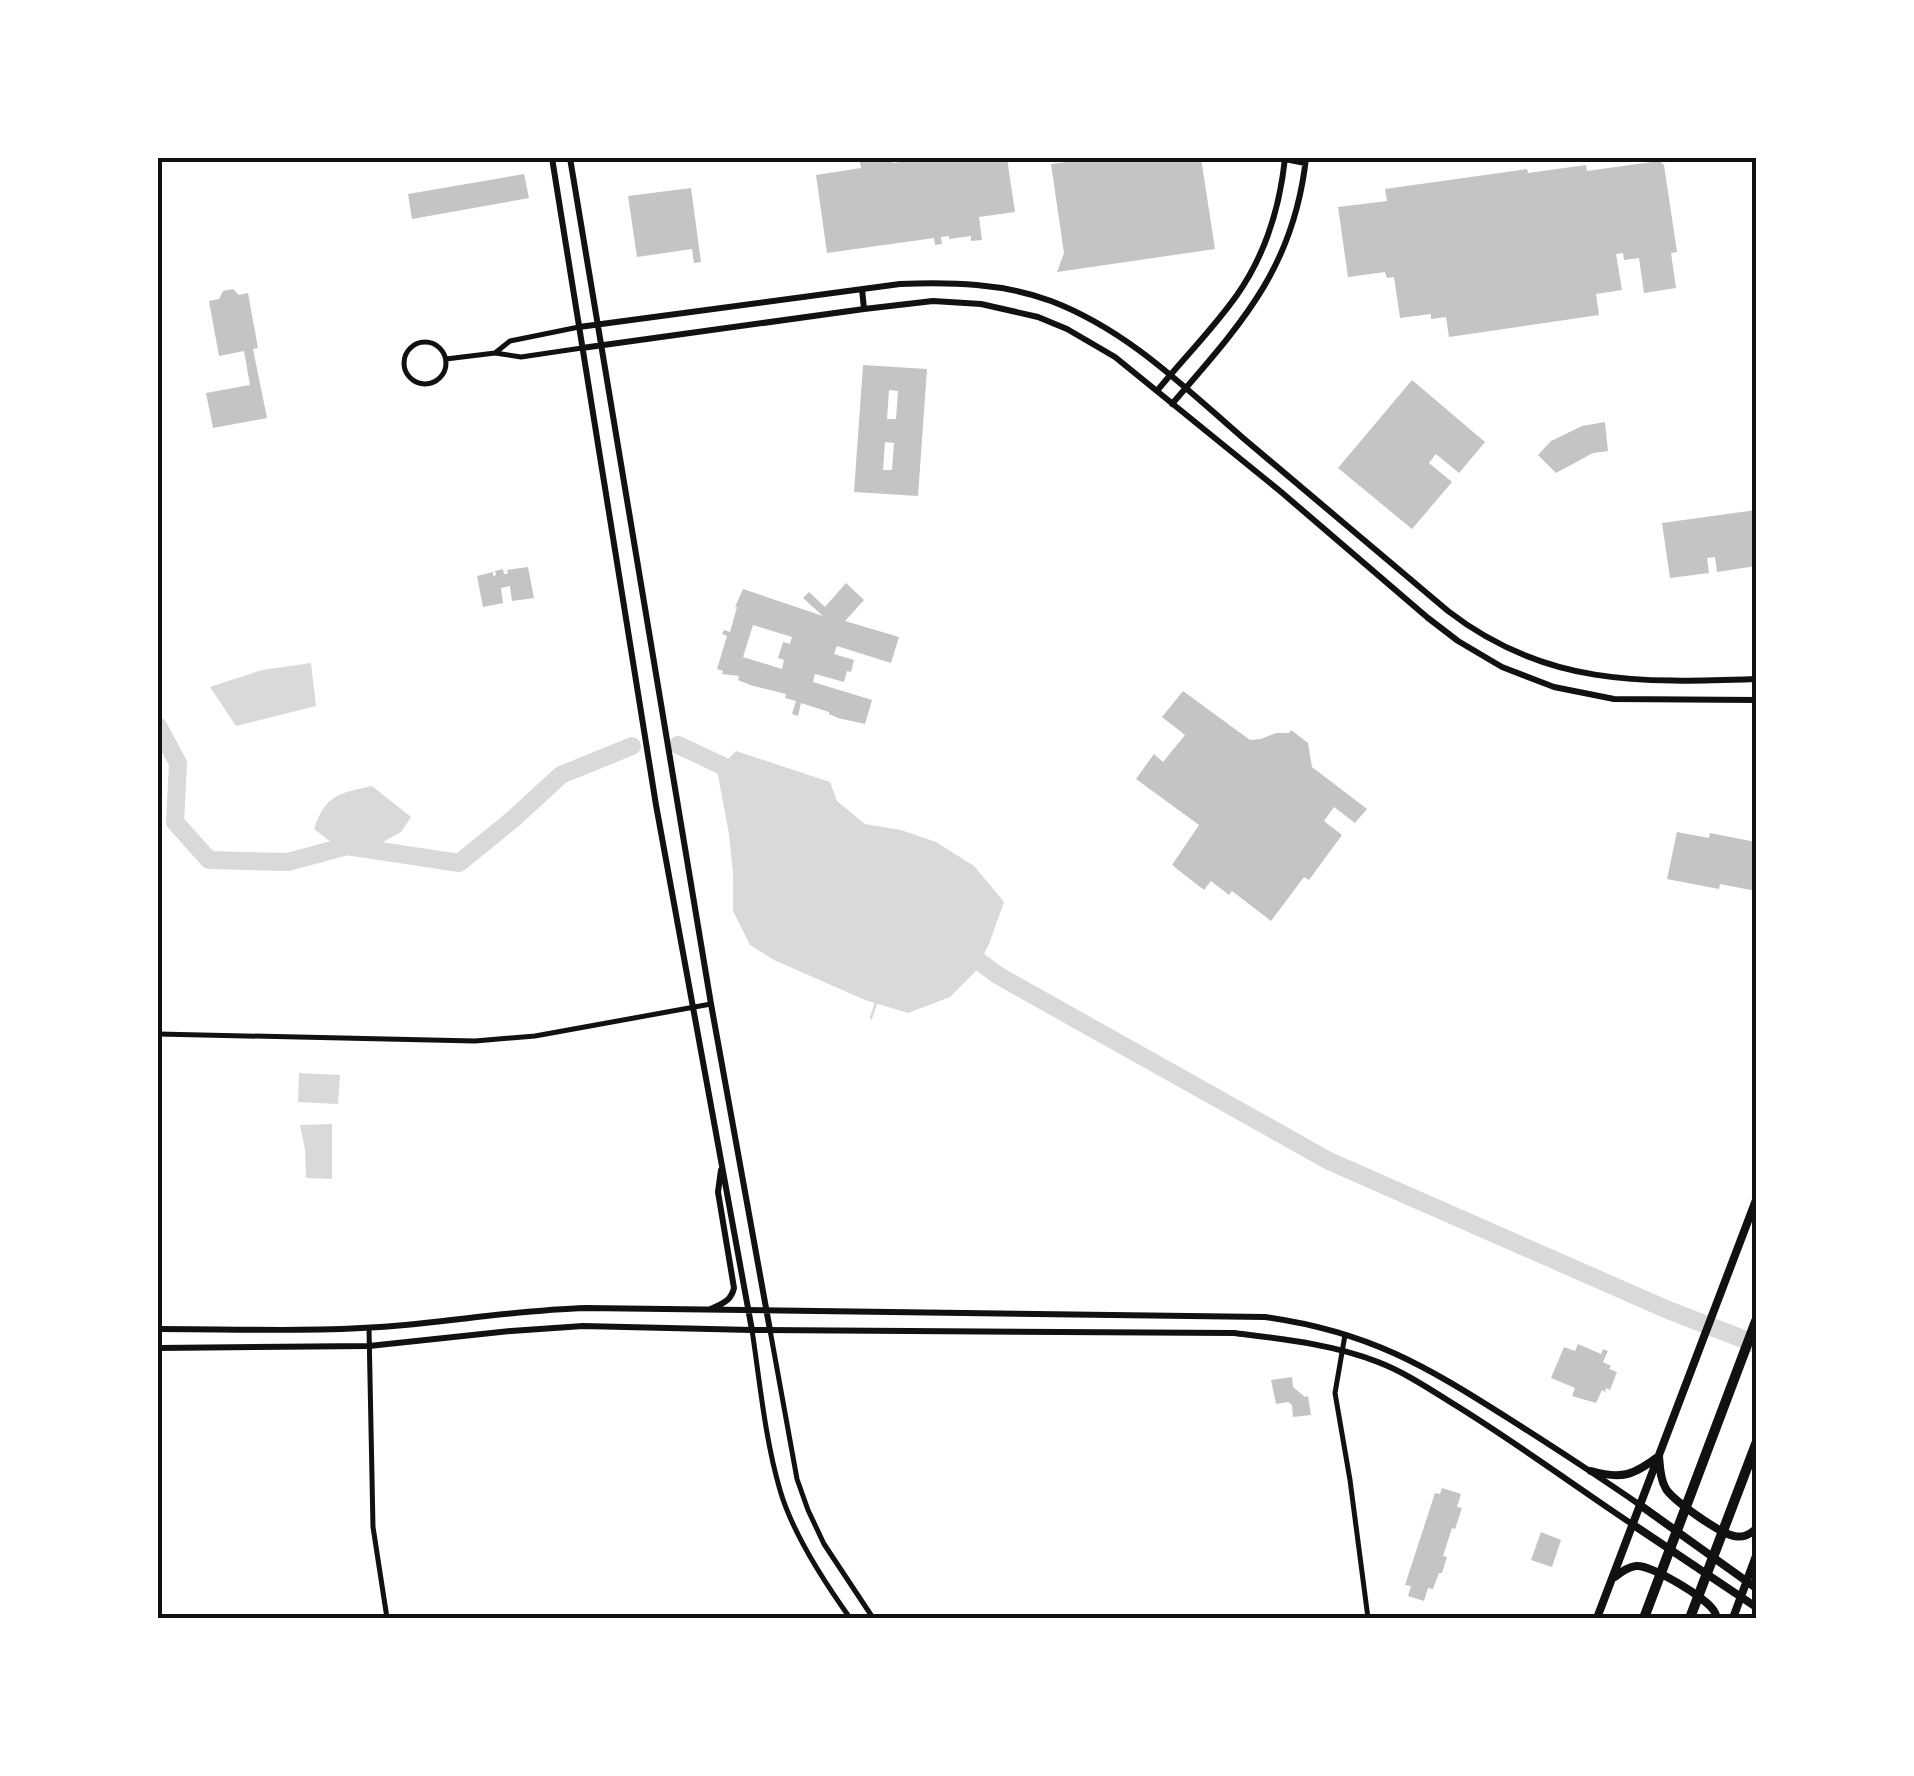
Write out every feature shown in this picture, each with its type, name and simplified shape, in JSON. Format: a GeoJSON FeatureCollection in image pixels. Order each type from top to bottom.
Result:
{"type":"FeatureCollection","features":[{"type":"Feature","properties":{"kind":"highway"},"geometry":{"type":"LineString","coordinates":[[1644,1618],[1756,1321]]}},
{"type":"Feature","properties":{"kind":"highway"},"geometry":{"type":"LineString","coordinates":[[1690,1618],[1756,1444]]}},
{"type":"Feature","properties":{"kind":"main road"},"geometry":{"type":"LineString","coordinates":[[1597,1618],[1756,1200]]}},
{"type":"Feature","properties":{"kind":"main road"},"geometry":{"type":"LineString","coordinates":[[1591,1471],[1624,1476],[1659,1456]]}},
{"type":"Feature","properties":{"kind":"main road"},"geometry":{"type":"LineString","coordinates":[[1659,1456],[1662,1482],[1676,1501],[1728,1535],[1749,1535],[1756,1529]]}},
{"type":"Feature","properties":{"kind":"main road"},"geometry":{"type":"LineString","coordinates":[[1640,1506],[1756,1588]]}},
{"type":"Feature","properties":{"kind":"main road"},"geometry":{"type":"LineString","coordinates":[[1632,1524],[1756,1607]]}},
{"type":"Feature","properties":{"kind":"main road"},"geometry":{"type":"LineString","coordinates":[[1733,1618],[1756,1556]]}},
{"type":"Feature","properties":{"kind":"main road"},"geometry":{"type":"LineString","coordinates":[[1611,1581],[1623,1570],[1648,1566],[1704,1600],[1717,1618]]}},
{"type":"Feature","properties":{"kind":"street"},"geometry":{"type":"LineString","coordinates":[[552,158],[656,805],[722,1159],[770,1451],[781,1494],[809,1554],[850,1618]]}},
{"type":"Feature","properties":{"kind":"street"},"geometry":{"type":"LineString","coordinates":[[570,158],[711,1004],[797,1479],[824,1544],[873,1618]]}},
{"type":"Feature","properties":{"kind":"street"},"geometry":{"type":"LineString","coordinates":[[1158,391],[1228,308],[1248,276],[1274,216],[1285,158],[1306,160],[1291,228],[1271,275],[1250,312],[1172,404]]}},
{"type":"Feature","properties":{"kind":"street"},"geometry":{"type":"LineString","coordinates":[[495,353],[510,341],[579,327],[900,284],[948,282],[1024,292],[1074,310],[1110,329],[1171,375],[1468,626],[1519,653],[1580,674],[1638,681],[1756,679]]}},
{"type":"Feature","properties":{"kind":"street"},"geometry":{"type":"LineString","coordinates":[[862,289],[864,308]]}},
{"type":"Feature","properties":{"kind":"street"},"geometry":{"type":"LineString","coordinates":[[446,360],[495,353],[521,357],[906,303],[957,302],[1024,313],[1067,329],[1116,357],[1458,641],[1502,667],[1554,688],[1585,695],[1638,700],[1756,700]]}},
{"type":"Feature","properties":{"kind":"street"},"geometry":{"type":"LineString","coordinates":[[423,342],[436,344],[446,360],[440,377],[429,383],[412,379],[404,363],[412,347],[423,342]]}},
{"type":"Feature","properties":{"kind":"street"},"geometry":{"type":"LineString","coordinates":[[1390,585],[1407,576]]}},
{"type":"Feature","properties":{"kind":"street"},"geometry":{"type":"LineString","coordinates":[[1399,592],[1407,576]]}},
{"type":"Feature","properties":{"kind":"street"},"geometry":{"type":"LineString","coordinates":[[1638,681],[1638,700]]}},
{"type":"Feature","properties":{"kind":"street"},"geometry":{"type":"LineString","coordinates":[[158,1034],[475,1041],[535,1036],[711,1004]]}},
{"type":"Feature","properties":{"kind":"street"},"geometry":{"type":"LineString","coordinates":[[709,1309],[727,1302],[734,1288],[718,1192],[722,1159]]}},
{"type":"Feature","properties":{"kind":"street"},"geometry":{"type":"LineString","coordinates":[[158,1330],[368,1328],[542,1310],[1266,1317],[1306,1322],[1345,1333],[1420,1364],[1640,1506]]}},
{"type":"Feature","properties":{"kind":"street"},"geometry":{"type":"LineString","coordinates":[[1059,1332],[1067,1314]]}},
{"type":"Feature","properties":{"kind":"street"},"geometry":{"type":"LineString","coordinates":[[158,1348],[369,1346],[584,1326],[1234,1333],[1342,1350],[1380,1363],[1484,1422],[1632,1524]]}},
{"type":"Feature","properties":{"kind":"street"},"geometry":{"type":"LineString","coordinates":[[368,1328],[372,1527],[387,1618]]}},
{"type":"Feature","properties":{"kind":"street"},"geometry":{"type":"LineString","coordinates":[[1345,1333],[1335,1393],[1368,1618]]}},
{"type":"Feature","properties":{"kind":"shaded area"},"geometry":{"type":"Polygon","coordinates":[[[311,663],[316,706],[236,726],[210,687],[262,670],[311,663]]]}},
{"type":"Feature","properties":{"kind":"shaded area"},"geometry":{"type":"Polygon","coordinates":[[[736,751],[830,782],[837,801],[865,824],[901,830],[936,842],[974,866],[1004,902],[975,972],[950,997],[908,1013],[865,1000],[774,960],[750,945],[733,911],[729,834],[717,770],[736,751]]]}},
{"type":"Feature","properties":{"kind":"shaded area"},"geometry":{"type":"Polygon","coordinates":[[[372,786],[411,817],[401,832],[381,843],[339,848],[314,829],[328,802],[372,786]]]}},
{"type":"Feature","properties":{"kind":"shaded area"},"geometry":{"type":"Polygon","coordinates":[[[299,1073],[340,1075],[338,1104],[298,1102],[299,1073]]]}},
{"type":"Feature","properties":{"kind":"shaded area"},"geometry":{"type":"Polygon","coordinates":[[[332,1124],[332,1179],[306,1178],[300,1125],[332,1124]]]}},
{"type":"Feature","properties":{"kind":"building"},"geometry":{"type":"Polygon","coordinates":[[[890,158],[893,163],[933,158],[1007,158],[1015,212],[979,217],[982,240],[949,236],[941,237],[942,244],[935,245],[934,238],[827,253],[816,175],[861,168],[860,162],[890,158]]]}},
{"type":"Feature","properties":{"kind":"building"},"geometry":{"type":"Polygon","coordinates":[[[1097,158],[1201,158],[1215,249],[1057,272],[1064,253],[1051,164],[1097,158]]]}},
{"type":"Feature","properties":{"kind":"building"},"geometry":{"type":"Polygon","coordinates":[[[1659,161],[1664,165],[1677,252],[1671,253],[1676,288],[1644,293],[1639,258],[1624,260],[1623,253],[1616,254],[1622,290],[1596,294],[1599,315],[1449,337],[1446,317],[1431,319],[1431,314],[1400,318],[1394,277],[1387,278],[1385,272],[1348,277],[1338,207],[1387,201],[1385,189],[1527,169],[1528,173],[1586,165],[1587,171],[1659,161]]]}},
{"type":"Feature","properties":{"kind":"building"},"geometry":{"type":"Polygon","coordinates":[[[524,174],[529,198],[412,219],[408,194],[524,174]]]}},
{"type":"Feature","properties":{"kind":"building"},"geometry":{"type":"Polygon","coordinates":[[[691,188],[701,262],[694,263],[692,249],[637,257],[628,196],[691,188]]]}},
{"type":"Feature","properties":{"kind":"building"},"geometry":{"type":"Polygon","coordinates":[[[233,289],[239,295],[248,293],[258,348],[253,349],[267,418],[213,428],[206,393],[250,385],[244,351],[219,356],[209,301],[233,289]]]}},
{"type":"Feature","properties":{"kind":"building"},"geometry":{"type":"Polygon","coordinates":[[[863,365],[927,369],[918,496],[854,492],[863,365]],[[889,390],[887,419],[896,419],[898,391],[889,390]],[[885,442],[883,470],[892,470],[894,443],[885,442]]]}},
{"type":"Feature","properties":{"kind":"building"},"geometry":{"type":"Polygon","coordinates":[[[1412,380],[1485,442],[1459,473],[1436,454],[1429,463],[1452,482],[1412,529],[1338,468],[1412,380]]]}},
{"type":"Feature","properties":{"kind":"building"},"geometry":{"type":"Polygon","coordinates":[[[1605,422],[1608,451],[1593,453],[1556,473],[1538,455],[1551,441],[1582,426],[1605,422]]]}},
{"type":"Feature","properties":{"kind":"building"},"geometry":{"type":"Polygon","coordinates":[[[1756,510],[1756,566],[1717,572],[1715,557],[1707,558],[1709,573],[1670,578],[1662,523],[1756,510]]]}},
{"type":"Feature","properties":{"kind":"building"},"geometry":{"type":"Polygon","coordinates":[[[528,567],[534,598],[512,601],[510,586],[501,588],[503,603],[483,607],[477,576],[493,572],[493,576],[503,569],[508,574],[507,570],[528,567]]]}},
{"type":"Feature","properties":{"kind":"building"},"geometry":{"type":"Polygon","coordinates":[[[846,583],[864,600],[845,621],[899,637],[891,663],[837,646],[834,654],[854,660],[844,682],[815,674],[813,682],[872,700],[865,724],[801,703],[798,716],[792,714],[796,701],[785,698],[786,694],[750,685],[738,680],[739,676],[722,674],[717,669],[727,636],[722,634],[724,630],[730,632],[743,589],[823,616],[803,598],[809,592],[825,607],[846,583]],[[753,625],[743,657],[782,669],[784,660],[778,658],[783,642],[790,644],[792,637],[753,625]]]}},
{"type":"Feature","properties":{"kind":"building"},"geometry":{"type":"Polygon","coordinates":[[[1183,691],[1250,740],[1291,730],[1308,743],[1312,767],[1367,809],[1355,823],[1334,807],[1324,821],[1342,835],[1309,880],[1304,877],[1271,921],[1232,891],[1229,895],[1211,881],[1204,890],[1172,865],[1199,825],[1136,779],[1154,754],[1163,762],[1185,735],[1162,717],[1183,691]]]}},
{"type":"Feature","properties":{"kind":"building"},"geometry":{"type":"Polygon","coordinates":[[[1677,832],[1709,838],[1710,833],[1756,842],[1756,891],[1667,879],[1677,832]]]}},
{"type":"Feature","properties":{"kind":"building"},"geometry":{"type":"Polygon","coordinates":[[[1578,1344],[1601,1354],[1603,1349],[1608,1351],[1603,1362],[1617,1372],[1610,1390],[1602,1390],[1596,1403],[1572,1396],[1575,1388],[1551,1378],[1564,1347],[1575,1351],[1578,1344]]]}},
{"type":"Feature","properties":{"kind":"building"},"geometry":{"type":"Polygon","coordinates":[[[1292,1377],[1293,1387],[1308,1396],[1311,1415],[1293,1417],[1292,1405],[1276,1404],[1271,1380],[1292,1377]]]}},
{"type":"Feature","properties":{"kind":"building"},"geometry":{"type":"Polygon","coordinates":[[[1442,1488],[1461,1494],[1457,1507],[1462,1508],[1443,1556],[1447,1557],[1442,1573],[1433,1589],[1428,1588],[1424,1601],[1408,1596],[1411,1586],[1405,1585],[1435,1493],[1440,1494],[1442,1488]]]}},
{"type":"Feature","properties":{"kind":"building"},"geometry":{"type":"Polygon","coordinates":[[[1541,1532],[1561,1540],[1552,1567],[1531,1560],[1541,1532]]]}},
{"type":"Feature","properties":{"kind":"waterway"},"geometry":{"type":"LineString","coordinates":[[158,726],[178,763],[175,822],[209,860],[288,862],[347,846],[459,863],[561,775],[632,746]]}},
{"type":"Feature","properties":{"kind":"waterway"},"geometry":{"type":"LineString","coordinates":[[678,745],[742,775]]}},
{"type":"Feature","properties":{"kind":"waterway"},"geometry":{"type":"LineString","coordinates":[[962,949],[999,976],[1329,1161],[1668,1310],[1756,1344]]}},
{"type":"Feature","properties":{"kind":"waterway"},"geometry":{"type":"LineString","coordinates":[[871,1018],[877,1000]]}}]}
